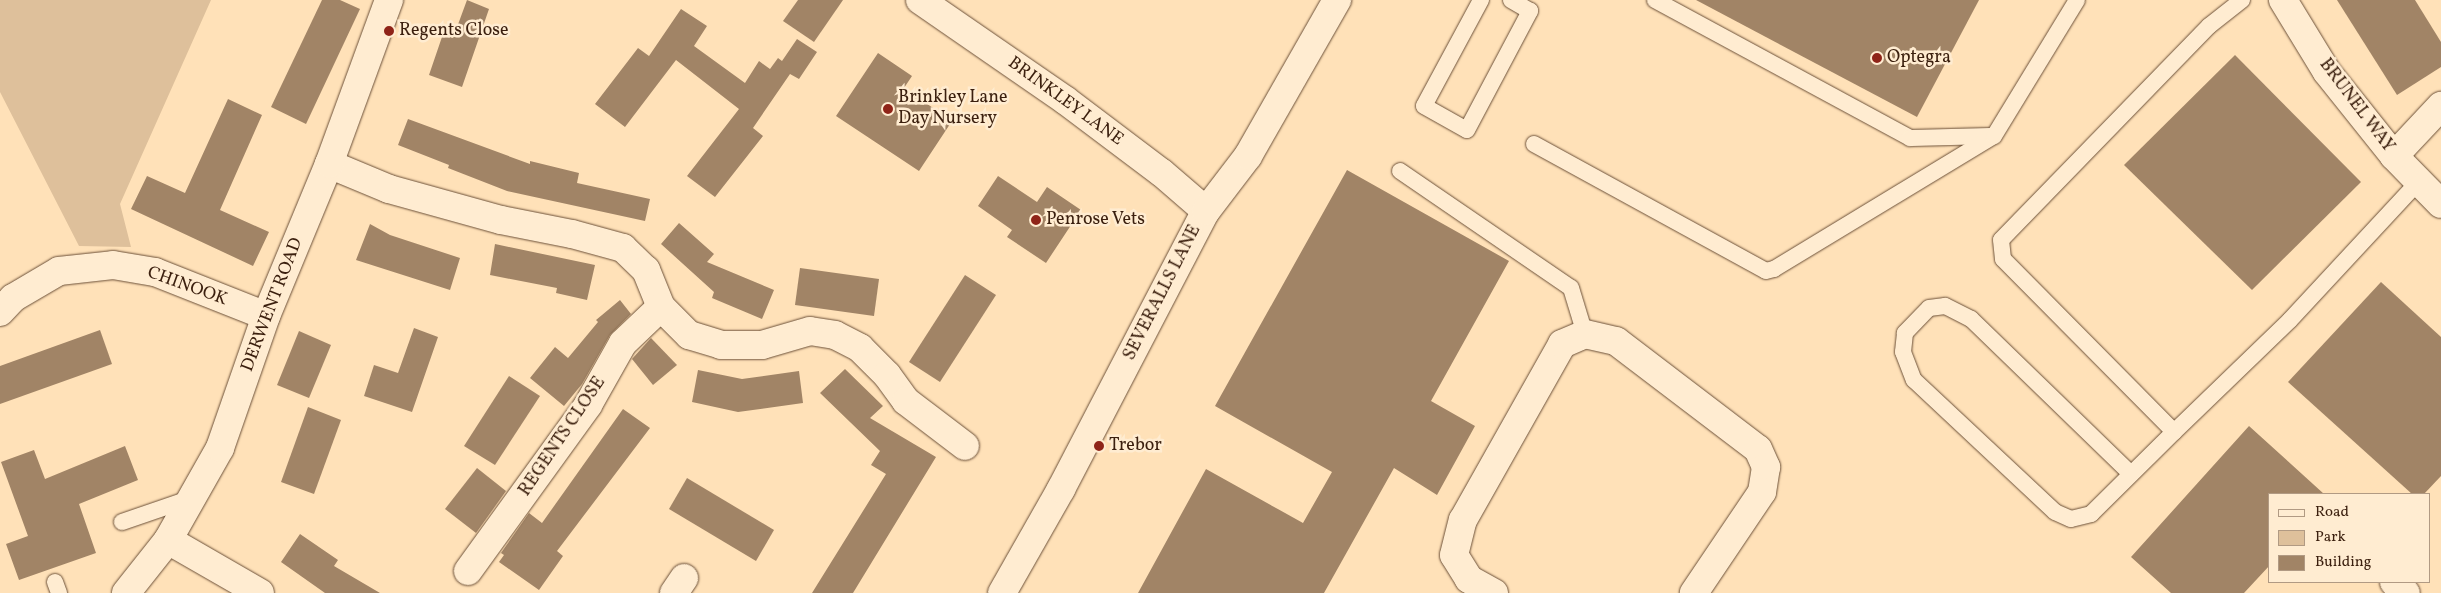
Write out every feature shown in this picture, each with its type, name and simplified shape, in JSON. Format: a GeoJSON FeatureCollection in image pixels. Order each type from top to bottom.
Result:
{"type":"FeatureCollection","features":[{"type":"Feature","properties":{"kind":"street","name":"DERWENT ROAD"},"geometry":{"type":"LineString","coordinates":[[126,593],[168,540],[220,448],[266,316],[329,164],[389,0]]}},
{"type":"Feature","properties":{"kind":"street","name":"BRINKLEY LANE"},"geometry":{"type":"LineString","coordinates":[[920,0],[1065,100],[1162,173],[1206,211]]}},
{"type":"Feature","properties":{"kind":"street","name":"SEVERALLS LANE"},"geometry":{"type":"LineString","coordinates":[[1002,593],[1062,489],[1206,211],[1248,156],[1337,0]]}},
{"type":"Feature","properties":{"kind":"street","name":"BRUNEL WAY"},"geometry":{"type":"LineString","coordinates":[[2283,0],[2327,72],[2394,156],[2441,204]]}},
{"type":"Feature","properties":{"kind":"street"},"geometry":{"type":"LineString","coordinates":[[2394,156],[2441,106]]}},
{"type":"Feature","properties":{"kind":"street"},"geometry":{"type":"LineString","coordinates":[[329,164],[390,189],[501,220],[572,234],[623,248],[646,270],[661,307],[689,335],[721,345],[762,345],[810,331],[835,335],[860,348],[887,375],[906,401],[965,446]]}},
{"type":"Feature","properties":{"kind":"street","name":"CHINOOK"},"geometry":{"type":"LineString","coordinates":[[0,312],[13,298],[59,271],[113,265],[155,272],[266,316]]}},
{"type":"Feature","properties":{"kind":"street","name":"REGENTS CLOSE"},"geometry":{"type":"LineString","coordinates":[[468,571],[588,405],[623,344],[661,307]]}},
{"type":"Feature","properties":{"kind":"street"},"geometry":{"type":"LineString","coordinates":[[1494,593],[1468,578],[1454,555],[1463,520],[1562,344],[1585,334],[1616,341],[1758,449],[1766,467],[1762,492],[1694,593]]}},
{"type":"Feature","properties":{"kind":"street"},"geometry":{"type":"LineString","coordinates":[[168,540],[260,593]]}},
{"type":"Feature","properties":{"kind":"street"},"geometry":{"type":"LineString","coordinates":[[2395,583],[2406,593]]}},
{"type":"Feature","properties":{"kind":"lane"},"geometry":{"type":"LineString","coordinates":[[1481,0],[1424,106],[1467,130],[1530,11],[1511,0]]}},
{"type":"Feature","properties":{"kind":"lane"},"geometry":{"type":"LineString","coordinates":[[1655,0],[1910,138],[1931,140],[1994,136]]}},
{"type":"Feature","properties":{"kind":"lane"},"geometry":{"type":"LineString","coordinates":[[1534,144],[1766,271],[1838,231],[1994,136],[2077,0]]}},
{"type":"Feature","properties":{"kind":"lane"},"geometry":{"type":"LineString","coordinates":[[2174,432],[2003,259],[2002,240],[2209,26],[2242,0]]}},
{"type":"Feature","properties":{"kind":"lane"},"geometry":{"type":"LineString","coordinates":[[1400,171],[1571,288],[1585,334]]}},
{"type":"Feature","properties":{"kind":"lane"},"geometry":{"type":"LineString","coordinates":[[2131,474],[1971,320],[1945,306],[1929,308],[1905,333],[1902,352],[1914,380],[2055,512],[2071,519],[2091,514],[2290,320],[2419,181]]}},
{"type":"Feature","properties":{"kind":"lane"},"geometry":{"type":"LineString","coordinates":[[122,522],[192,498]]}},
{"type":"Feature","properties":{"kind":"green space"},"geometry":{"type":"Polygon","coordinates":[[[0,0],[211,0],[120,204],[131,247],[79,246],[0,92],[0,0]]]}},
{"type":"Feature","properties":{"kind":"building"},"geometry":{"type":"Polygon","coordinates":[[[322,0],[340,0],[360,9],[306,124],[271,107],[322,0]]]}},
{"type":"Feature","properties":{"kind":"building"},"geometry":{"type":"Polygon","coordinates":[[[467,0],[489,9],[462,87],[429,75],[443,34],[453,38],[467,0]]]}},
{"type":"Feature","properties":{"kind":"building"},"geometry":{"type":"Polygon","coordinates":[[[798,0],[843,0],[814,42],[783,21],[798,0]]]}},
{"type":"Feature","properties":{"kind":"building","name":"Optegra"},"geometry":{"type":"Polygon","coordinates":[[[1696,0],[1979,0],[1917,117],[1696,0]]]}},
{"type":"Feature","properties":{"kind":"building"},"geometry":{"type":"Polygon","coordinates":[[[2337,0],[2415,0],[2441,42],[2441,67],[2397,95],[2337,0]]]}},
{"type":"Feature","properties":{"kind":"building"},"geometry":{"type":"Polygon","coordinates":[[[681,9],[707,26],[694,46],[745,83],[759,61],[770,69],[778,58],[782,61],[797,39],[817,52],[799,79],[790,74],[753,128],[763,136],[715,197],[687,176],[739,109],[676,60],[625,127],[595,104],[638,48],[649,56],[681,9]]]}},
{"type":"Feature","properties":{"kind":"building","name":"Brinkley Lane Day Nursery"},"geometry":{"type":"Polygon","coordinates":[[[878,53],[912,76],[904,88],[952,121],[919,171],[836,116],[878,53]]]}},
{"type":"Feature","properties":{"kind":"building"},"geometry":{"type":"Polygon","coordinates":[[[2235,55],[2361,182],[2252,290],[2124,165],[2235,55]]]}},
{"type":"Feature","properties":{"kind":"building"},"geometry":{"type":"Polygon","coordinates":[[[228,99],[262,115],[220,210],[269,232],[253,266],[131,209],[147,176],[185,193],[228,99]]]}},
{"type":"Feature","properties":{"kind":"building"},"geometry":{"type":"Polygon","coordinates":[[[408,119],[530,164],[530,161],[579,173],[577,183],[650,199],[645,221],[507,191],[448,168],[449,165],[398,145],[408,119]]]}},
{"type":"Feature","properties":{"kind":"building"},"geometry":{"type":"Polygon","coordinates":[[[1347,170],[1509,261],[1431,401],[1475,426],[1437,495],[1394,468],[1324,593],[1138,593],[1206,469],[1303,523],[1332,472],[1215,406],[1347,170]]]}},
{"type":"Feature","properties":{"kind":"building","name":"Penrose Vets"},"geometry":{"type":"Polygon","coordinates":[[[998,176],[1037,202],[1047,187],[1081,210],[1046,263],[1007,237],[1012,230],[978,206],[998,176]]]}},
{"type":"Feature","properties":{"kind":"building"},"geometry":{"type":"Polygon","coordinates":[[[679,223],[714,254],[707,262],[774,290],[762,319],[712,298],[714,292],[661,244],[679,223]]]}},
{"type":"Feature","properties":{"kind":"building"},"geometry":{"type":"Polygon","coordinates":[[[370,224],[390,235],[460,258],[450,290],[356,260],[370,224]]]}},
{"type":"Feature","properties":{"kind":"building"},"geometry":{"type":"Polygon","coordinates":[[[495,244],[595,265],[587,300],[556,293],[557,288],[490,275],[495,244]]]}},
{"type":"Feature","properties":{"kind":"building"},"geometry":{"type":"Polygon","coordinates":[[[800,268],[879,279],[874,316],[795,305],[800,268]]]}},
{"type":"Feature","properties":{"kind":"building"},"geometry":{"type":"Polygon","coordinates":[[[965,275],[996,295],[940,382],[909,362],[965,275]]]}},
{"type":"Feature","properties":{"kind":"building"},"geometry":{"type":"Polygon","coordinates":[[[2381,282],[2441,337],[2441,476],[2425,493],[2411,493],[2288,382],[2381,282]]]}},
{"type":"Feature","properties":{"kind":"building"},"geometry":{"type":"Polygon","coordinates":[[[620,300],[631,314],[610,335],[582,384],[564,406],[530,378],[555,347],[568,358],[598,322],[596,320],[620,300]]]}},
{"type":"Feature","properties":{"kind":"building"},"geometry":{"type":"Polygon","coordinates":[[[414,328],[438,337],[412,412],[364,396],[374,365],[398,373],[414,328]]]}},
{"type":"Feature","properties":{"kind":"building"},"geometry":{"type":"Polygon","coordinates":[[[100,330],[112,364],[0,404],[0,366],[100,330]]]}},
{"type":"Feature","properties":{"kind":"building"},"geometry":{"type":"Polygon","coordinates":[[[299,331],[331,345],[309,398],[277,385],[299,331]]]}},
{"type":"Feature","properties":{"kind":"building"},"geometry":{"type":"Polygon","coordinates":[[[651,338],[677,365],[653,385],[632,359],[651,338]]]}},
{"type":"Feature","properties":{"kind":"building"},"geometry":{"type":"Polygon","coordinates":[[[845,369],[883,406],[870,418],[936,457],[853,593],[812,593],[886,474],[871,465],[880,451],[820,393],[845,369]]]}},
{"type":"Feature","properties":{"kind":"building"},"geometry":{"type":"Polygon","coordinates":[[[698,370],[742,379],[799,371],[803,403],[738,412],[692,402],[698,370]]]}},
{"type":"Feature","properties":{"kind":"building"},"geometry":{"type":"Polygon","coordinates":[[[509,376],[540,396],[495,465],[464,446],[509,376]]]}},
{"type":"Feature","properties":{"kind":"building"},"geometry":{"type":"Polygon","coordinates":[[[308,407],[341,420],[314,494],[281,482],[308,407]]]}},
{"type":"Feature","properties":{"kind":"building"},"geometry":{"type":"Polygon","coordinates":[[[623,409],[650,428],[557,551],[563,556],[539,590],[499,562],[504,555],[501,553],[529,513],[542,523],[623,409]]]}},
{"type":"Feature","properties":{"kind":"building"},"geometry":{"type":"Polygon","coordinates":[[[2249,426],[2323,493],[2268,493],[2268,567],[2244,593],[2171,593],[2131,557],[2249,426]]]}},
{"type":"Feature","properties":{"kind":"building"},"geometry":{"type":"Polygon","coordinates":[[[125,446],[138,480],[79,504],[96,553],[19,580],[6,544],[28,536],[1,462],[34,450],[45,479],[125,446]]]}},
{"type":"Feature","properties":{"kind":"building"},"geometry":{"type":"Polygon","coordinates":[[[477,468],[506,491],[476,533],[445,509],[477,468]]]}},
{"type":"Feature","properties":{"kind":"building"},"geometry":{"type":"Polygon","coordinates":[[[687,478],[774,530],[756,561],[669,509],[687,478]]]}},
{"type":"Feature","properties":{"kind":"building"},"geometry":{"type":"Polygon","coordinates":[[[300,534],[338,560],[334,566],[380,593],[325,593],[281,562],[300,534]]]}},
{"type":"Feature","properties":{"kind":"place","name":"Regents Close"},"geometry":{"type":"Point","coordinates":[389,31]}},
{"type":"Feature","properties":{"kind":"place","name":"Optegra"},"geometry":{"type":"Point","coordinates":[1877,58]}},
{"type":"Feature","properties":{"kind":"place","name":"Brinkley Lane Day Nursery"},"geometry":{"type":"Point","coordinates":[888,109]}},
{"type":"Feature","properties":{"kind":"place","name":"Penrose Vets"},"geometry":{"type":"Point","coordinates":[1036,220]}},
{"type":"Feature","properties":{"kind":"place","name":"Trebor"},"geometry":{"type":"Point","coordinates":[1099,446]}}]}
